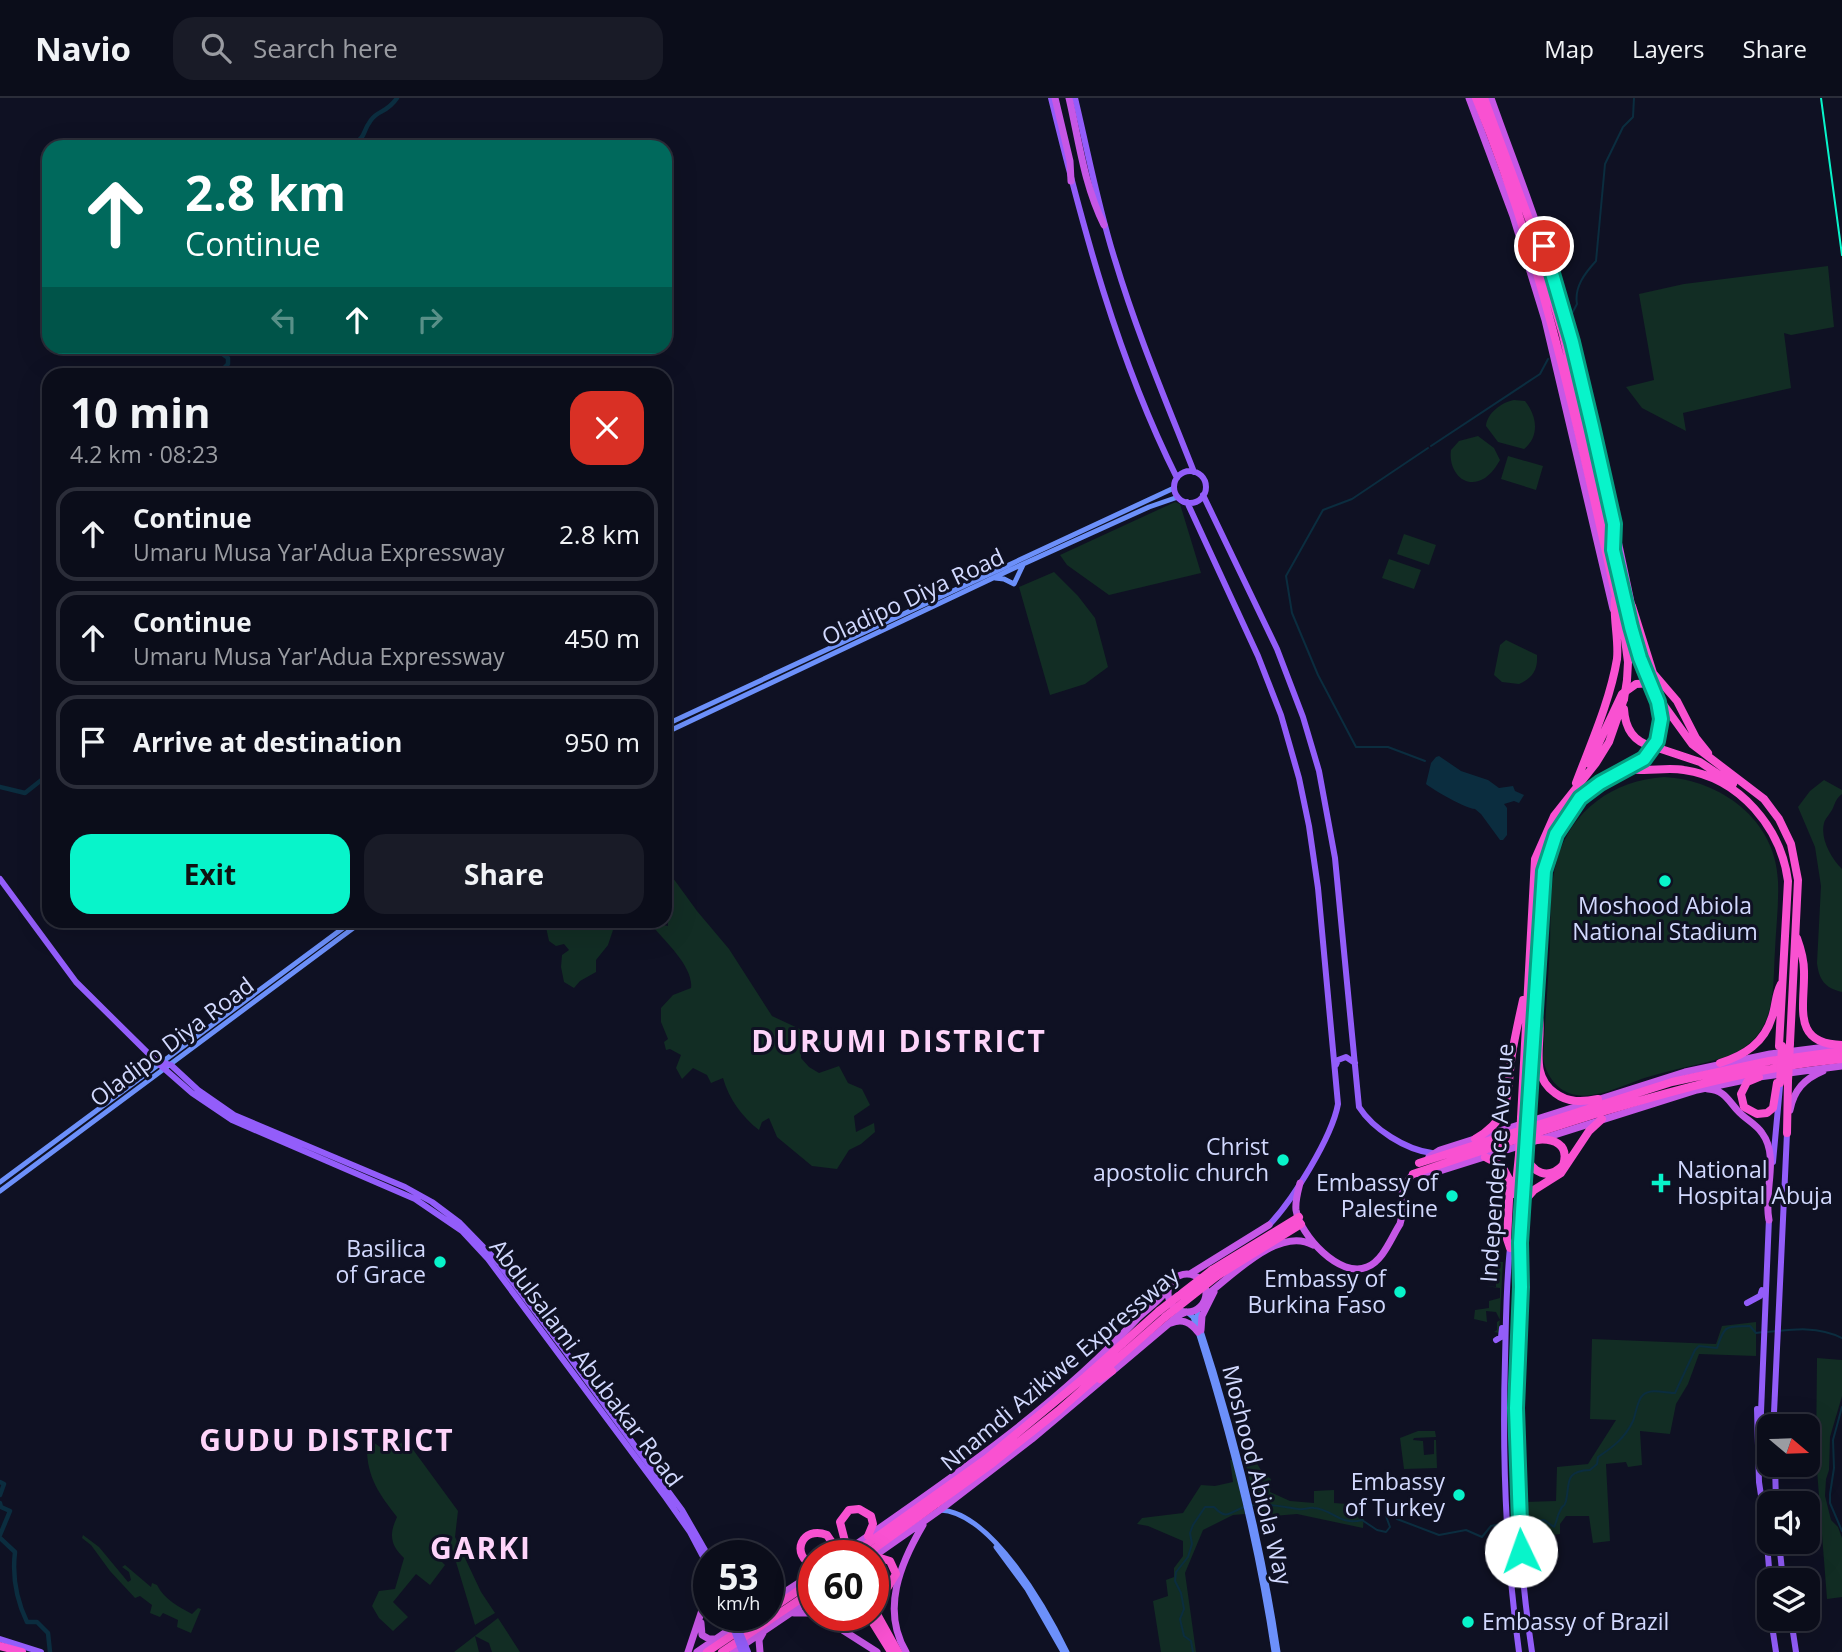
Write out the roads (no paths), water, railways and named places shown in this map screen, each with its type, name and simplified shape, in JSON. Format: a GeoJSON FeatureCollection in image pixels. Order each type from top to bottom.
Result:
{"type":"FeatureCollection","features":[{"type":"Feature","properties":{"kind":"highway"},"geometry":{"type":"LineString","coordinates":[[1053,98],[1070,161],[1071,181]]}},
{"type":"Feature","properties":{"kind":"highway"},"geometry":{"type":"LineString","coordinates":[[1069,98],[1091,196],[1104,225]]}},
{"type":"Feature","properties":{"kind":"highway"},"geometry":{"type":"LineString","coordinates":[[1469,98],[1503,186],[1543,313],[1614,611],[1618,644],[1615,665],[1593,739],[1573,790]]}},
{"type":"Feature","properties":{"kind":"highway"},"geometry":{"type":"LineString","coordinates":[[1476,98],[1537,244],[1556,310],[1619,592],[1647,678],[1682,733],[1704,755],[1764,799],[1786,831],[1795,856],[1798,880],[1795,933],[1787,975],[1777,992],[1772,1018],[1763,1036],[1745,1053],[1720,1063]]}},
{"type":"Feature","properties":{"kind":"highway"},"geometry":{"type":"LineString","coordinates":[[1484,98],[1505,163],[1503,186]]}},
{"type":"Feature","properties":{"kind":"highway"},"geometry":{"type":"LineString","coordinates":[[1490,98],[1522,180],[1560,300],[1592,425],[1632,606],[1651,668],[1662,685],[1678,701],[1696,737],[1724,769]]}},
{"type":"Feature","properties":{"kind":"highway"},"geometry":{"type":"LineString","coordinates":[[1067,149],[1071,144],[1079,145]]}},
{"type":"Feature","properties":{"kind":"highway"},"geometry":{"type":"LineString","coordinates":[[1505,163],[1522,180]]}},
{"type":"Feature","properties":{"kind":"highway"},"geometry":{"type":"LineString","coordinates":[[1587,451],[1592,425]]}},
{"type":"Feature","properties":{"kind":"highway"},"geometry":{"type":"LineString","coordinates":[[1572,428],[1587,451],[1613,550],[1627,646],[1624,718],[1628,730],[1639,741],[1700,762],[1731,782],[1760,808],[1776,830],[1786,852],[1790,875],[1781,1083],[1787,1133]]}},
{"type":"Feature","properties":{"kind":"highway"},"geometry":{"type":"LineString","coordinates":[[1613,550],[1614,524]]}},
{"type":"Feature","properties":{"kind":"highway"},"geometry":{"type":"LineString","coordinates":[[1614,611],[1619,592]]}},
{"type":"Feature","properties":{"kind":"highway"},"geometry":{"type":"LineString","coordinates":[[1619,592],[1632,606]]}},
{"type":"Feature","properties":{"kind":"highway"},"geometry":{"type":"LineString","coordinates":[[1573,790],[1622,694],[1640,683],[1662,685]]}},
{"type":"Feature","properties":{"kind":"highway","name":"Independence Avenue"},"geometry":{"type":"LineString","coordinates":[[1520,1243],[1525,1117],[1539,966],[1544,871],[1550,847],[1559,828],[1580,798],[1600,783],[1644,759],[1657,741],[1661,719],[1653,690]]}},
{"type":"Feature","properties":{"kind":"highway","name":"Independence Avenue"},"geometry":{"type":"LineString","coordinates":[[1525,1117],[1535,859],[1550,822],[1609,742],[1624,701]]}},
{"type":"Feature","properties":{"kind":"highway"},"geometry":{"type":"LineString","coordinates":[[1620,772],[1650,765],[1697,768],[1731,782]]}},
{"type":"Feature","properties":{"kind":"highway"},"geometry":{"type":"LineString","coordinates":[[1673,766],[1715,779],[1753,807]]}},
{"type":"Feature","properties":{"kind":"highway"},"geometry":{"type":"LineString","coordinates":[[1744,793],[1769,828],[1782,853]]}},
{"type":"Feature","properties":{"kind":"highway"},"geometry":{"type":"LineString","coordinates":[[1776,830],[1786,865],[1788,890],[1787,975]]}},
{"type":"Feature","properties":{"kind":"highway"},"geometry":{"type":"LineString","coordinates":[[1795,933],[1804,975],[1802,1016],[1808,1031],[1821,1042],[1842,1045]]}},
{"type":"Feature","properties":{"kind":"highway"},"geometry":{"type":"LineString","coordinates":[[1475,1139],[1495,1125],[1508,1099],[1512,1055],[1523,997],[1526,949],[1530,935]]}},
{"type":"Feature","properties":{"kind":"highway"},"geometry":{"type":"LineString","coordinates":[[1534,1002],[1540,1019],[1538,1064],[1544,1081],[1554,1092],[1568,1099],[1598,1099]]}},
{"type":"Feature","properties":{"kind":"highway"},"geometry":{"type":"LineString","coordinates":[[1419,1163],[1436,1152],[1685,1072],[1720,1063],[1842,1045]]}},
{"type":"Feature","properties":{"kind":"highway"},"geometry":{"type":"LineString","coordinates":[[1419,1163],[1625,1097],[1713,1072],[1769,1061],[1842,1052]]}},
{"type":"Feature","properties":{"kind":"highway"},"geometry":{"type":"LineString","coordinates":[[1272,1247],[1296,1239],[1317,1248],[1347,1267],[1360,1269],[1372,1265],[1382,1254],[1400,1224],[1401,1191],[1413,1174],[1646,1098],[1757,1071],[1842,1059]]}},
{"type":"Feature","properties":{"kind":"highway"},"geometry":{"type":"LineString","coordinates":[[1787,1133],[1790,1108],[1797,1089],[1813,1075],[1838,1067]]}},
{"type":"Feature","properties":{"kind":"highway"},"geometry":{"type":"LineString","coordinates":[[1413,1174],[1435,1173],[1697,1090],[1759,1077],[1838,1067]]}},
{"type":"Feature","properties":{"kind":"highway"},"geometry":{"type":"LineString","coordinates":[[1685,1072],[1713,1072]]}},
{"type":"Feature","properties":{"kind":"highway"},"geometry":{"type":"LineString","coordinates":[[1759,1077],[1747,1082],[1742,1089],[1741,1101],[1752,1113],[1764,1114],[1773,1108],[1781,1083]]}},
{"type":"Feature","properties":{"kind":"highway"},"geometry":{"type":"LineString","coordinates":[[1625,1097],[1646,1083]]}},
{"type":"Feature","properties":{"kind":"highway"},"geometry":{"type":"LineString","coordinates":[[1697,1090],[1715,1090],[1724,1095],[1766,1139],[1770,1155],[1767,1201],[1769,1223]]}},
{"type":"Feature","properties":{"kind":"highway"},"geometry":{"type":"LineString","coordinates":[[1520,1243],[1526,1199],[1561,1173],[1589,1130],[1604,1118],[1646,1098],[1680,1095]]}},
{"type":"Feature","properties":{"kind":"highway"},"geometry":{"type":"LineString","coordinates":[[1523,1154],[1531,1167],[1542,1174],[1552,1173],[1563,1165],[1565,1152],[1560,1144],[1551,1139],[1536,1140]]}},
{"type":"Feature","properties":{"kind":"highway","name":"Independence Avenue"},"geometry":{"type":"LineString","coordinates":[[1509,1250],[1523,1154]]}},
{"type":"Feature","properties":{"kind":"highway"},"geometry":{"type":"LineString","coordinates":[[1485,1157],[1502,1166],[1510,1181],[1507,1240],[1509,1250]]}},
{"type":"Feature","properties":{"kind":"highway"},"geometry":{"type":"LineString","coordinates":[[1300,1183],[1296,1211],[1317,1248]]}},
{"type":"Feature","properties":{"kind":"highway","name":"Nnamdi Azikiwe Expressway"},"geometry":{"type":"LineString","coordinates":[[1205,1299],[1216,1277],[1292,1229],[1300,1221]]}},
{"type":"Feature","properties":{"kind":"highway","name":"Nnamdi Azikiwe Expressway"},"geometry":{"type":"LineString","coordinates":[[866,1540],[947,1487],[1216,1277],[1300,1221]]}},
{"type":"Feature","properties":{"kind":"highway","name":"Nnamdi Azikiwe Expressway"},"geometry":{"type":"LineString","coordinates":[[1189,1274],[1269,1225]]}},
{"type":"Feature","properties":{"kind":"highway"},"geometry":{"type":"LineString","coordinates":[[1272,1247],[1292,1229]]}},
{"type":"Feature","properties":{"kind":"highway","name":"Nnamdi Azikiwe Expressway"},"geometry":{"type":"LineString","coordinates":[[1216,1277],[1272,1247]]}},
{"type":"Feature","properties":{"kind":"highway"},"geometry":{"type":"LineString","coordinates":[[1189,1274],[1203,1283],[1206,1291],[1205,1299],[1198,1308],[1186,1312],[1177,1309],[1170,1302],[1169,1287],[1179,1276],[1189,1274]]}},
{"type":"Feature","properties":{"kind":"highway"},"geometry":{"type":"LineString","coordinates":[[1164,1317],[1187,1322],[1200,1331],[1202,1316],[1216,1277]]}},
{"type":"Feature","properties":{"kind":"highway","name":"Nnamdi Azikiwe Expressway"},"geometry":{"type":"LineString","coordinates":[[863,1540],[1010,1431],[1102,1353],[1169,1287]]}},
{"type":"Feature","properties":{"kind":"highway","name":"Nnamdi Azikiwe Expressway"},"geometry":{"type":"LineString","coordinates":[[887,1540],[952,1494],[1058,1410],[1164,1317],[1186,1312]]}},
{"type":"Feature","properties":{"kind":"highway","name":"Nnamdi Azikiwe Expressway"},"geometry":{"type":"LineString","coordinates":[[889,1546],[1032,1439],[1112,1371],[1164,1317]]}},
{"type":"Feature","properties":{"kind":"highway"},"geometry":{"type":"LineString","coordinates":[[1085,1377],[1102,1353]]}},
{"type":"Feature","properties":{"kind":"highway"},"geometry":{"type":"LineString","coordinates":[[1082,1389],[1112,1371]]}},
{"type":"Feature","properties":{"kind":"highway"},"geometry":{"type":"LineString","coordinates":[[1032,1439],[1058,1410]]}},
{"type":"Feature","properties":{"kind":"highway"},"geometry":{"type":"LineString","coordinates":[[1010,1431],[1030,1423]]}},
{"type":"Feature","properties":{"kind":"highway"},"geometry":{"type":"LineString","coordinates":[[843,1540],[841,1522],[849,1510],[859,1509],[871,1516],[873,1524],[868,1536]]}},
{"type":"Feature","properties":{"kind":"highway"},"geometry":{"type":"LineString","coordinates":[[906,1652],[894,1622],[893,1601],[909,1551],[926,1520]]}},
{"type":"Feature","properties":{"kind":"highway"},"geometry":{"type":"LineString","coordinates":[[804,1540],[816,1532],[827,1535],[831,1540]]}},
{"type":"Feature","properties":{"kind":"highway"},"geometry":{"type":"LineString","coordinates":[[889,1561],[896,1574],[889,1585]]}},
{"type":"Feature","properties":{"kind":"highway"},"geometry":{"type":"LineString","coordinates":[[784,1598],[798,1587]]}},
{"type":"Feature","properties":{"kind":"highway"},"geometry":{"type":"LineString","coordinates":[[722,1652],[798,1603]]}},
{"type":"Feature","properties":{"kind":"highway"},"geometry":{"type":"LineString","coordinates":[[784,1617],[798,1607]]}},
{"type":"Feature","properties":{"kind":"highway"},"geometry":{"type":"LineString","coordinates":[[792,1612],[798,1612]]}},
{"type":"Feature","properties":{"kind":"highway"},"geometry":{"type":"LineString","coordinates":[[688,1652],[695,1631]]}},
{"type":"Feature","properties":{"kind":"highway"},"geometry":{"type":"LineString","coordinates":[[701,1631],[709,1639],[719,1637]]}},
{"type":"Feature","properties":{"kind":"highway"},"geometry":{"type":"LineString","coordinates":[[697,1652],[728,1631]]}},
{"type":"Feature","properties":{"kind":"highway"},"geometry":{"type":"LineString","coordinates":[[707,1652],[738,1631]]}},
{"type":"Feature","properties":{"kind":"highway"},"geometry":{"type":"LineString","coordinates":[[733,1652],[764,1631]]}},
{"type":"Feature","properties":{"kind":"highway"},"geometry":{"type":"LineString","coordinates":[[760,1652],[760,1637],[765,1631]]}},
{"type":"Feature","properties":{"kind":"highway"},"geometry":{"type":"LineString","coordinates":[[845,1631],[877,1652]]}},
{"type":"Feature","properties":{"kind":"highway"},"geometry":{"type":"LineString","coordinates":[[878,1631],[891,1652]]}},
{"type":"Feature","properties":{"kind":"highway"},"geometry":{"type":"LineString","coordinates":[[886,1631],[898,1652]]}},
{"type":"Feature","properties":{"kind":"highway"},"geometry":{"type":"LineString","coordinates":[[0,1642],[21,1651]]}},
{"type":"Feature","properties":{"kind":"main road"},"geometry":{"type":"LineString","coordinates":[[1053,98],[1071,181],[1113,326],[1145,410],[1177,478]]}},
{"type":"Feature","properties":{"kind":"main road"},"geometry":{"type":"LineString","coordinates":[[1075,98],[1104,225],[1147,357],[1194,472],[1205,483],[1203,495],[1277,649],[1303,717],[1318,771],[1335,858],[1359,1107],[1375,1125],[1413,1149],[1419,1157],[1413,1174]]}},
{"type":"Feature","properties":{"kind":"main road"},"geometry":{"type":"LineString","coordinates":[[1194,472],[1184,472],[1177,478],[1174,488],[1178,497],[1187,502],[1197,501],[1203,495]]}},
{"type":"Feature","properties":{"kind":"main road","name":"Oladipo Diya Road"},"geometry":{"type":"LineString","coordinates":[[672,722],[1174,488]]}},
{"type":"Feature","properties":{"kind":"main road","name":"Oladipo Diya Road"},"geometry":{"type":"LineString","coordinates":[[672,730],[1149,507],[1178,497]]}},
{"type":"Feature","properties":{"kind":"main road"},"geometry":{"type":"LineString","coordinates":[[1187,502],[1258,656],[1288,736],[1309,826],[1318,888],[1338,1104],[1332,1124],[1300,1183],[1269,1225]]}},
{"type":"Feature","properties":{"kind":"main road"},"geometry":{"type":"LineString","coordinates":[[995,578],[1014,584],[1023,565]]}},
{"type":"Feature","properties":{"kind":"main road","name":"Abdulsalami Abubakar Road"},"geometry":{"type":"LineString","coordinates":[[0,879],[76,982],[223,1115],[415,1199],[467,1237],[489,1260],[664,1495],[694,1540]]}},
{"type":"Feature","properties":{"kind":"main road","name":"Oladipo Diya Road"},"geometry":{"type":"LineString","coordinates":[[0,1191],[344,928]]}},
{"type":"Feature","properties":{"kind":"main road","name":"Oladipo Diya Road"},"geometry":{"type":"LineString","coordinates":[[0,1182],[353,928]]}},
{"type":"Feature","properties":{"kind":"main road"},"geometry":{"type":"LineString","coordinates":[[1335,1068],[1338,1060],[1343,1057],[1348,1057],[1355,1063]]}},
{"type":"Feature","properties":{"kind":"main road"},"geometry":{"type":"LineString","coordinates":[[1764,1491],[1762,1314],[1781,1083]]}},
{"type":"Feature","properties":{"kind":"main road"},"geometry":{"type":"LineString","coordinates":[[1774,1414],[1787,1133]]}},
{"type":"Feature","properties":{"kind":"main road"},"geometry":{"type":"LineString","coordinates":[[1413,1149],[1436,1152]]}},
{"type":"Feature","properties":{"kind":"main road"},"geometry":{"type":"LineString","coordinates":[[1762,1314],[1758,1303],[1747,1303],[1761,1294],[1765,1234],[1769,1223]]}},
{"type":"Feature","properties":{"kind":"main road","name":"Independence Avenue"},"geometry":{"type":"LineString","coordinates":[[1520,1243],[1516,1431],[1519,1510],[1532,1652]]}},
{"type":"Feature","properties":{"kind":"main road"},"geometry":{"type":"LineString","coordinates":[[1496,1340],[1501,1336],[1505,1267],[1509,1250]]}},
{"type":"Feature","properties":{"kind":"main road","name":"Independence Avenue"},"geometry":{"type":"LineString","coordinates":[[1509,1250],[1503,1432],[1507,1537],[1519,1652]]}},
{"type":"Feature","properties":{"kind":"main road"},"geometry":{"type":"LineString","coordinates":[[1502,1318],[1506,1307]]}},
{"type":"Feature","properties":{"kind":"main road","name":"Moshood Abiola Way"},"geometry":{"type":"LineString","coordinates":[[1198,1308],[1200,1331],[1250,1514],[1276,1652]]}},
{"type":"Feature","properties":{"kind":"main road","name":"Moshood Abiola Way"},"geometry":{"type":"LineString","coordinates":[[1186,1312],[1193,1317],[1200,1331]]}},
{"type":"Feature","properties":{"kind":"main road"},"geometry":{"type":"LineString","coordinates":[[1757,1414],[1759,1350],[1763,1340]]}},
{"type":"Feature","properties":{"kind":"main road"},"geometry":{"type":"LineString","coordinates":[[1776,1357],[1776,1414]]}},
{"type":"Feature","properties":{"kind":"main road"},"geometry":{"type":"LineString","coordinates":[[952,1501],[956,1514]]}},
{"type":"Feature","properties":{"kind":"main road"},"geometry":{"type":"LineString","coordinates":[[940,1510],[956,1514],[988,1536],[1029,1592],[1065,1652]]}},
{"type":"Feature","properties":{"kind":"main road"},"geometry":{"type":"LineString","coordinates":[[736,1631],[742,1652]]}},
{"type":"Feature","properties":{"kind":"main road"},"geometry":{"type":"LineString","coordinates":[[738,1631],[748,1652]]}},
{"type":"Feature","properties":{"kind":"main road"},"geometry":{"type":"LineString","coordinates":[[1774,1631],[1777,1652]]}},
{"type":"Feature","properties":{"kind":"main road"},"geometry":{"type":"LineString","coordinates":[[1776,1631],[1777,1652]]}},
{"type":"Feature","properties":{"kind":"main road"},"geometry":{"type":"LineString","coordinates":[[1789,1631],[1794,1652]]}},
{"type":"Feature","properties":{"kind":"main road"},"geometry":{"type":"LineString","coordinates":[[1791,1631],[1794,1652]]}},
{"type":"Feature","properties":{"kind":"main road"},"geometry":{"type":"LineString","coordinates":[[0,1642],[38,1651]]}},
{"type":"Feature","properties":{"kind":"water"},"geometry":{"type":"Polygon","coordinates":[[[1439,756],[1461,771],[1488,780],[1499,788],[1513,786],[1515,791],[1524,795],[1519,803],[1514,801],[1504,804],[1507,808],[1507,835],[1503,840],[1500,840],[1475,809],[1450,799],[1426,784],[1431,763],[1439,756]]]}},
{"type":"Feature","properties":{"kind":"waterway"},"geometry":{"type":"LineString","coordinates":[[358,140],[374,117],[397,98]]}},
{"type":"Feature","properties":{"kind":"waterway"},"geometry":{"type":"LineString","coordinates":[[1569,319],[1577,304],[1581,281],[1596,261],[1605,164],[1623,127],[1633,117],[1634,98]]}},
{"type":"Feature","properties":{"kind":"waterway"},"geometry":{"type":"LineString","coordinates":[[222,354],[228,358],[228,364],[224,368]]}},
{"type":"Feature","properties":{"kind":"waterway"},"geometry":{"type":"LineString","coordinates":[[1431,446],[1540,374],[1548,359]]}},
{"type":"Feature","properties":{"kind":"waterway"},"geometry":{"type":"LineString","coordinates":[[1425,761],[1388,747],[1356,747],[1318,675],[1292,613],[1286,576],[1323,510],[1352,499],[1428,448]]}},
{"type":"Feature","properties":{"kind":"waterway"},"geometry":{"type":"LineString","coordinates":[[0,787],[25,793],[42,780]]}},
{"type":"Feature","properties":{"kind":"waterway"},"geometry":{"type":"LineString","coordinates":[[1521,1523],[1544,1520],[1554,1527],[1566,1501],[1572,1476],[1590,1470],[1597,1464],[1598,1457],[1622,1437],[1630,1427],[1643,1395],[1654,1391],[1675,1393],[1699,1346],[1717,1348],[1722,1334],[1732,1327],[1750,1326],[1756,1333],[1763,1332]]}},
{"type":"Feature","properties":{"kind":"waterway"},"geometry":{"type":"LineString","coordinates":[[1768,1332],[1815,1330],[1842,1338]]}},
{"type":"Feature","properties":{"kind":"waterway"},"geometry":{"type":"LineString","coordinates":[[1842,1407],[1833,1440],[1834,1468],[1830,1494],[1830,1503],[1842,1531]]}},
{"type":"Feature","properties":{"kind":"waterway"},"geometry":{"type":"LineString","coordinates":[[0,1482],[4,1484],[0,1495]]}},
{"type":"Feature","properties":{"kind":"waterway"},"geometry":{"type":"LineString","coordinates":[[0,1503],[1,1507],[10,1511],[0,1535]]}},
{"type":"Feature","properties":{"kind":"waterway"},"geometry":{"type":"LineString","coordinates":[[1253,1505],[1320,1509],[1348,1521],[1362,1520],[1377,1530],[1386,1532],[1390,1527],[1386,1516],[1390,1512],[1397,1519],[1439,1535],[1466,1530],[1482,1537],[1491,1526],[1505,1523]]}},
{"type":"Feature","properties":{"kind":"waterway"},"geometry":{"type":"LineString","coordinates":[[1193,1652],[1191,1641],[1184,1636],[1180,1619],[1184,1609],[1175,1581],[1176,1572],[1188,1557],[1192,1544],[1190,1533],[1205,1507],[1214,1507],[1222,1514],[1244,1507]]}},
{"type":"Feature","properties":{"kind":"waterway"},"geometry":{"type":"LineString","coordinates":[[0,1538],[15,1552],[15,1579],[23,1613],[27,1622],[37,1622],[48,1633],[50,1652]]}},
{"type":"Feature","properties":{"kind":"tram line"},"geometry":{"type":"LineString","coordinates":[[1821,98],[1842,255]]}},
{"type":"Feature","properties":{"kind":"place","name":"Moshood Abiola National Stadium"},"geometry":{"type":"Point","coordinates":[1665,881]}},
{"type":"Feature","properties":{"kind":"place","name":"Christ apostolic church"},"geometry":{"type":"Point","coordinates":[1283,1160]}},
{"type":"Feature","properties":{"kind":"place","name":"National Hospital Abuja"},"geometry":{"type":"Point","coordinates":[1661,1183]}},
{"type":"Feature","properties":{"kind":"place","name":"Embassy of Palestine"},"geometry":{"type":"Point","coordinates":[1452,1196]}},
{"type":"Feature","properties":{"kind":"place","name":"Basilica of Grace"},"geometry":{"type":"Point","coordinates":[440,1262]}},
{"type":"Feature","properties":{"kind":"place","name":"Embassy of Burkina Faso"},"geometry":{"type":"Point","coordinates":[1400,1292]}},
{"type":"Feature","properties":{"kind":"place","name":"Embassy of Turkey"},"geometry":{"type":"Point","coordinates":[1459,1495]}},
{"type":"Feature","properties":{"kind":"place","name":"Embassy of Brazil"},"geometry":{"type":"Point","coordinates":[1468,1622]}},
{"type":"Feature","properties":{"kind":"district","name":"DURUMI DISTRICT"},"geometry":{"type":"Point","coordinates":[899,1042]}},
{"type":"Feature","properties":{"kind":"district","name":"GUDU DISTRICT"},"geometry":{"type":"Point","coordinates":[327,1441]}},
{"type":"Feature","properties":{"kind":"district","name":"GARKI"},"geometry":{"type":"Point","coordinates":[481,1549]}}]}
